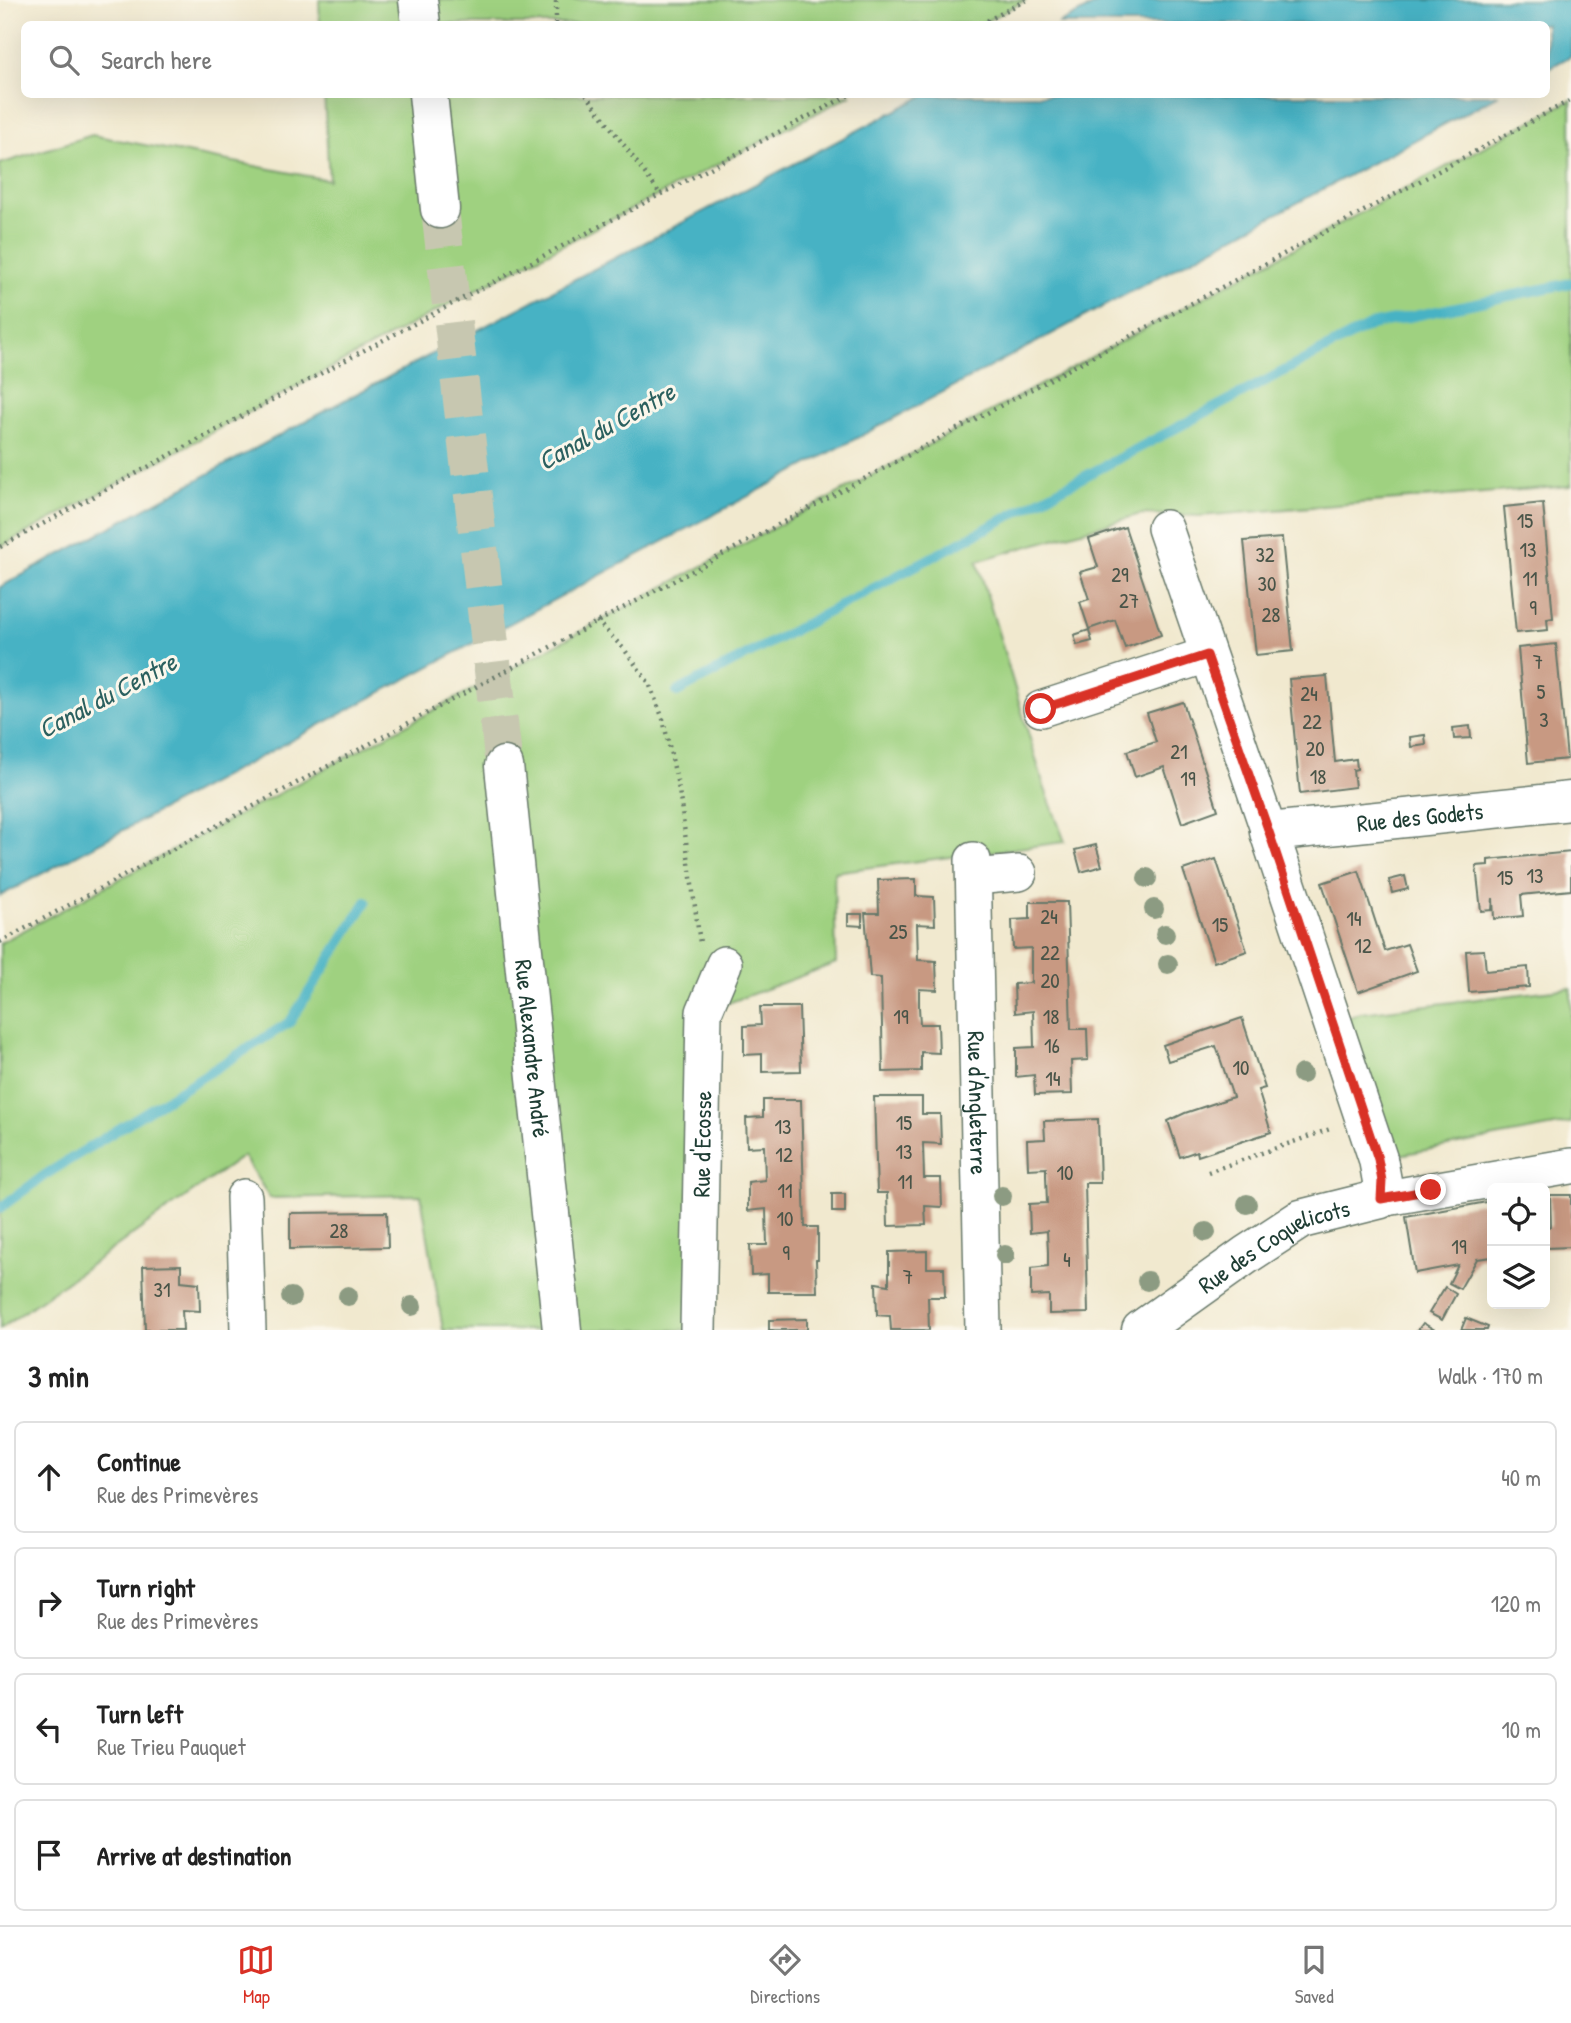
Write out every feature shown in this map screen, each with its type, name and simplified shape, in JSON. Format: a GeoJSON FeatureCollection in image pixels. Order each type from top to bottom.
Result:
{"type":"FeatureCollection","features":[{"type":"Feature","properties":{"kind":"street"},"geometry":{"type":"LineString","coordinates":[[418,0],[421,21]]}},
{"type":"Feature","properties":{"kind":"street"},"geometry":{"type":"LineString","coordinates":[[428,98],[440,209]]}},
{"type":"Feature","properties":{"kind":"street"},"geometry":{"type":"LineString","coordinates":[[1164,528],[1378,1159],[1382,1181],[1381,1199],[1571,1166]]}},
{"type":"Feature","properties":{"kind":"street"},"geometry":{"type":"LineString","coordinates":[[1041,709],[1207,655]]}},
{"type":"Feature","properties":{"kind":"street","name":"Rue Alexandre André"},"geometry":{"type":"LineString","coordinates":[[504,766],[562,1330]]}},
{"type":"Feature","properties":{"kind":"street","name":"Rue des Godets"},"geometry":{"type":"LineString","coordinates":[[1269,832],[1571,801]]}},
{"type":"Feature","properties":{"kind":"street","name":"Rue d'Angleterre"},"geometry":{"type":"LineString","coordinates":[[983,1330],[974,868],[1019,873]]}},
{"type":"Feature","properties":{"kind":"street","name":"Rue d'Ecosse"},"geometry":{"type":"LineString","coordinates":[[698,1330],[704,1012],[724,964]]}},
{"type":"Feature","properties":{"kind":"street"},"geometry":{"type":"LineString","coordinates":[[244,1197],[248,1330]]}},
{"type":"Feature","properties":{"kind":"street","name":"Rue des Coquelicots"},"geometry":{"type":"LineString","coordinates":[[1141,1330],[1301,1219],[1381,1199]]}},
{"type":"Feature","properties":{"kind":"path"},"geometry":{"type":"LineString","coordinates":[[556,0],[556,21]]}},
{"type":"Feature","properties":{"kind":"path"},"geometry":{"type":"LineString","coordinates":[[987,21],[1026,0]]}},
{"type":"Feature","properties":{"kind":"path"},"geometry":{"type":"LineString","coordinates":[[589,98],[661,195]]}},
{"type":"Feature","properties":{"kind":"path"},"geometry":{"type":"LineString","coordinates":[[0,547],[355,355],[844,98]]}},
{"type":"Feature","properties":{"kind":"path"},"geometry":{"type":"LineString","coordinates":[[0,942],[1571,100]]}},
{"type":"Feature","properties":{"kind":"path"},"geometry":{"type":"LineString","coordinates":[[597,621],[624,649],[649,683],[663,719],[679,790],[699,942],[724,964]]}},
{"type":"Feature","properties":{"kind":"path"},"geometry":{"type":"LineString","coordinates":[[1208,1172],[1363,1118]]}},
{"type":"Feature","properties":{"kind":"green space"},"geometry":{"type":"Polygon","coordinates":[[[319,0],[1026,0],[987,21],[320,21],[319,0]]]}},
{"type":"Feature","properties":{"kind":"green space"},"geometry":{"type":"Polygon","coordinates":[[[324,98],[845,98],[449,304],[0,547],[0,164],[92,135],[329,180],[324,98]]]}},
{"type":"Feature","properties":{"kind":"green space"},"geometry":{"type":"Polygon","coordinates":[[[1571,100],[1571,486],[1200,516],[1141,514],[977,561],[1044,786],[1065,842],[834,872],[836,963],[704,1012],[698,1330],[443,1330],[421,1195],[270,1198],[243,1156],[0,1329],[0,943],[1571,100]]]}},
{"type":"Feature","properties":{"kind":"green space"},"geometry":{"type":"Polygon","coordinates":[[[1571,988],[1571,1123],[1378,1159],[1333,1022],[1361,1013],[1571,988]]]}},
{"type":"Feature","properties":{"kind":"water"},"geometry":{"type":"Polygon","coordinates":[[[1104,0],[1571,0],[1571,56],[1550,67],[1550,21],[1064,21],[1104,0]]]}},
{"type":"Feature","properties":{"kind":"water","name":"Canal du Centre"},"geometry":{"type":"Polygon","coordinates":[[[919,98],[1493,98],[0,896],[0,587],[341,402],[919,98]]]}},
{"type":"Feature","properties":{"kind":"building"},"geometry":{"type":"Polygon","coordinates":[[[1543,503],[1553,618],[1547,619],[1548,630],[1516,633],[1504,507],[1543,503]]]}},
{"type":"Feature","properties":{"kind":"building"},"geometry":{"type":"Polygon","coordinates":[[[1125,527],[1161,635],[1125,648],[1115,620],[1089,629],[1080,602],[1089,599],[1080,572],[1098,567],[1089,539],[1125,527]]]}},
{"type":"Feature","properties":{"kind":"building"},"geometry":{"type":"Polygon","coordinates":[[[1282,538],[1293,651],[1256,655],[1244,541],[1282,538]]]}},
{"type":"Feature","properties":{"kind":"building"},"geometry":{"type":"Polygon","coordinates":[[[1089,630],[1092,641],[1077,645],[1074,635],[1089,630]]]}},
{"type":"Feature","properties":{"kind":"building"},"geometry":{"type":"Polygon","coordinates":[[[1556,644],[1567,759],[1528,763],[1518,648],[1556,644]]]}},
{"type":"Feature","properties":{"kind":"building"},"geometry":{"type":"Polygon","coordinates":[[[1327,676],[1335,762],[1356,759],[1357,769],[1353,770],[1355,787],[1300,794],[1289,679],[1327,676]]]}},
{"type":"Feature","properties":{"kind":"building"},"geometry":{"type":"Polygon","coordinates":[[[1183,702],[1218,810],[1182,823],[1164,767],[1135,777],[1127,751],[1156,742],[1147,713],[1183,702]]]}},
{"type":"Feature","properties":{"kind":"building"},"geometry":{"type":"Polygon","coordinates":[[[1470,726],[1471,738],[1454,739],[1453,728],[1470,726]]]}},
{"type":"Feature","properties":{"kind":"building"},"geometry":{"type":"Polygon","coordinates":[[[1425,735],[1426,745],[1411,747],[1410,737],[1425,735]]]}},
{"type":"Feature","properties":{"kind":"building"},"geometry":{"type":"Polygon","coordinates":[[[1096,845],[1102,866],[1081,872],[1075,850],[1096,845]]]}},
{"type":"Feature","properties":{"kind":"building"},"geometry":{"type":"Polygon","coordinates":[[[1571,852],[1571,890],[1521,895],[1523,916],[1494,919],[1493,898],[1492,910],[1481,911],[1476,866],[1488,865],[1488,860],[1571,852]]]}},
{"type":"Feature","properties":{"kind":"building"},"geometry":{"type":"Polygon","coordinates":[[[1216,859],[1247,951],[1214,962],[1183,870],[1216,859]]]}},
{"type":"Feature","properties":{"kind":"building"},"geometry":{"type":"Polygon","coordinates":[[[1359,871],[1385,951],[1407,944],[1417,971],[1358,992],[1322,883],[1359,871]]]}},
{"type":"Feature","properties":{"kind":"building"},"geometry":{"type":"Polygon","coordinates":[[[1405,876],[1408,889],[1392,893],[1389,880],[1405,876]]]}},
{"type":"Feature","properties":{"kind":"building"},"geometry":{"type":"Polygon","coordinates":[[[916,879],[916,896],[934,897],[935,925],[917,924],[918,960],[936,961],[937,990],[919,989],[919,1007],[920,1024],[938,1024],[939,1053],[921,1052],[921,1071],[883,1072],[881,978],[870,977],[865,913],[879,913],[878,880],[916,879]]]}},
{"type":"Feature","properties":{"kind":"building"},"geometry":{"type":"Polygon","coordinates":[[[1030,902],[1067,902],[1071,1029],[1087,1029],[1088,1060],[1071,1061],[1072,1094],[1035,1095],[1034,1075],[1016,1077],[1016,1048],[1034,1047],[1033,1011],[1015,1013],[1014,984],[1031,983],[1031,948],[1013,949],[1012,920],[1030,919],[1030,902]]]}},
{"type":"Feature","properties":{"kind":"building"},"geometry":{"type":"Polygon","coordinates":[[[848,914],[862,914],[862,926],[848,925],[848,914]]]}},
{"type":"Feature","properties":{"kind":"building"},"geometry":{"type":"Polygon","coordinates":[[[1484,950],[1486,971],[1528,967],[1529,987],[1469,992],[1466,951],[1484,950]]]}},
{"type":"Feature","properties":{"kind":"building"},"geometry":{"type":"Polygon","coordinates":[[[760,1007],[799,1007],[801,1071],[762,1072],[762,1054],[744,1055],[744,1026],[761,1025],[760,1007]]]}},
{"type":"Feature","properties":{"kind":"building"},"geometry":{"type":"Polygon","coordinates":[[[1242,1018],[1265,1088],[1258,1090],[1271,1132],[1198,1156],[1197,1151],[1180,1157],[1168,1121],[1233,1097],[1216,1046],[1168,1061],[1163,1045],[1242,1018]]]}},
{"type":"Feature","properties":{"kind":"building"},"geometry":{"type":"Polygon","coordinates":[[[874,1097],[922,1097],[922,1114],[940,1114],[941,1144],[923,1143],[924,1178],[941,1178],[942,1207],[925,1206],[926,1225],[888,1226],[887,1193],[877,1193],[874,1097]]]}},
{"type":"Feature","properties":{"kind":"building"},"geometry":{"type":"Polygon","coordinates":[[[763,1100],[801,1100],[805,1227],[818,1227],[817,1292],[768,1292],[768,1274],[751,1275],[750,1245],[767,1245],[766,1209],[748,1211],[748,1182],[765,1180],[764,1146],[747,1147],[746,1118],[763,1117],[763,1100]]]}},
{"type":"Feature","properties":{"kind":"building"},"geometry":{"type":"Polygon","coordinates":[[[1098,1119],[1100,1183],[1085,1183],[1088,1313],[1049,1314],[1049,1295],[1031,1296],[1031,1268],[1048,1266],[1048,1252],[1047,1231],[1030,1233],[1029,1204],[1047,1203],[1046,1168],[1028,1169],[1027,1140],[1045,1139],[1044,1121],[1098,1119]]]}},
{"type":"Feature","properties":{"kind":"building"},"geometry":{"type":"Polygon","coordinates":[[[832,1194],[845,1194],[845,1212],[832,1212],[832,1194]]]}},
{"type":"Feature","properties":{"kind":"building"},"geometry":{"type":"Polygon","coordinates":[[[1550,1195],[1571,1195],[1571,1247],[1550,1248],[1550,1195]]]}},
{"type":"Feature","properties":{"kind":"building"},"geometry":{"type":"Polygon","coordinates":[[[1487,1202],[1487,1258],[1477,1259],[1460,1289],[1449,1283],[1458,1265],[1415,1273],[1406,1217],[1487,1202]]]}},
{"type":"Feature","properties":{"kind":"building"},"geometry":{"type":"Polygon","coordinates":[[[387,1212],[388,1247],[290,1249],[290,1213],[387,1212]]]}},
{"type":"Feature","properties":{"kind":"building"},"geometry":{"type":"Polygon","coordinates":[[[927,1251],[927,1268],[944,1268],[945,1297],[928,1297],[929,1330],[891,1330],[890,1316],[877,1315],[876,1283],[889,1285],[889,1252],[927,1251]]]}},
{"type":"Feature","properties":{"kind":"building"},"geometry":{"type":"Polygon","coordinates":[[[181,1265],[181,1281],[199,1283],[200,1311],[182,1310],[183,1330],[145,1330],[143,1266],[181,1265]]]}},
{"type":"Feature","properties":{"kind":"building"},"geometry":{"type":"Polygon","coordinates":[[[1445,1287],[1456,1294],[1442,1320],[1429,1313],[1445,1287]]]}},
{"type":"Feature","properties":{"kind":"building"},"geometry":{"type":"Polygon","coordinates":[[[1466,1318],[1488,1327],[1487,1330],[1461,1330],[1466,1318]]]}},
{"type":"Feature","properties":{"kind":"building"},"geometry":{"type":"Polygon","coordinates":[[[807,1319],[807,1330],[769,1330],[769,1320],[807,1319]]]}},
{"type":"Feature","properties":{"kind":"building"},"geometry":{"type":"Polygon","coordinates":[[[1423,1323],[1435,1330],[1418,1330],[1423,1323]]]}},
{"type":"Feature","properties":{"kind":"waterway"},"geometry":{"type":"LineString","coordinates":[[677,692],[1371,325],[1571,283]]}},
{"type":"Feature","properties":{"kind":"waterway"},"geometry":{"type":"LineString","coordinates":[[0,1208],[45,1175],[290,1022],[366,902]]}},
{"type":"Feature","properties":{"kind":"tunnel"},"geometry":{"type":"LineString","coordinates":[[440,209],[504,766]]}},
{"type":"Feature","properties":{"kind":"route"},"geometry":{"type":"LineString","coordinates":[[1041,709],[1207,655],[1378,1159],[1382,1181],[1381,1199],[1431,1190]]}}]}
